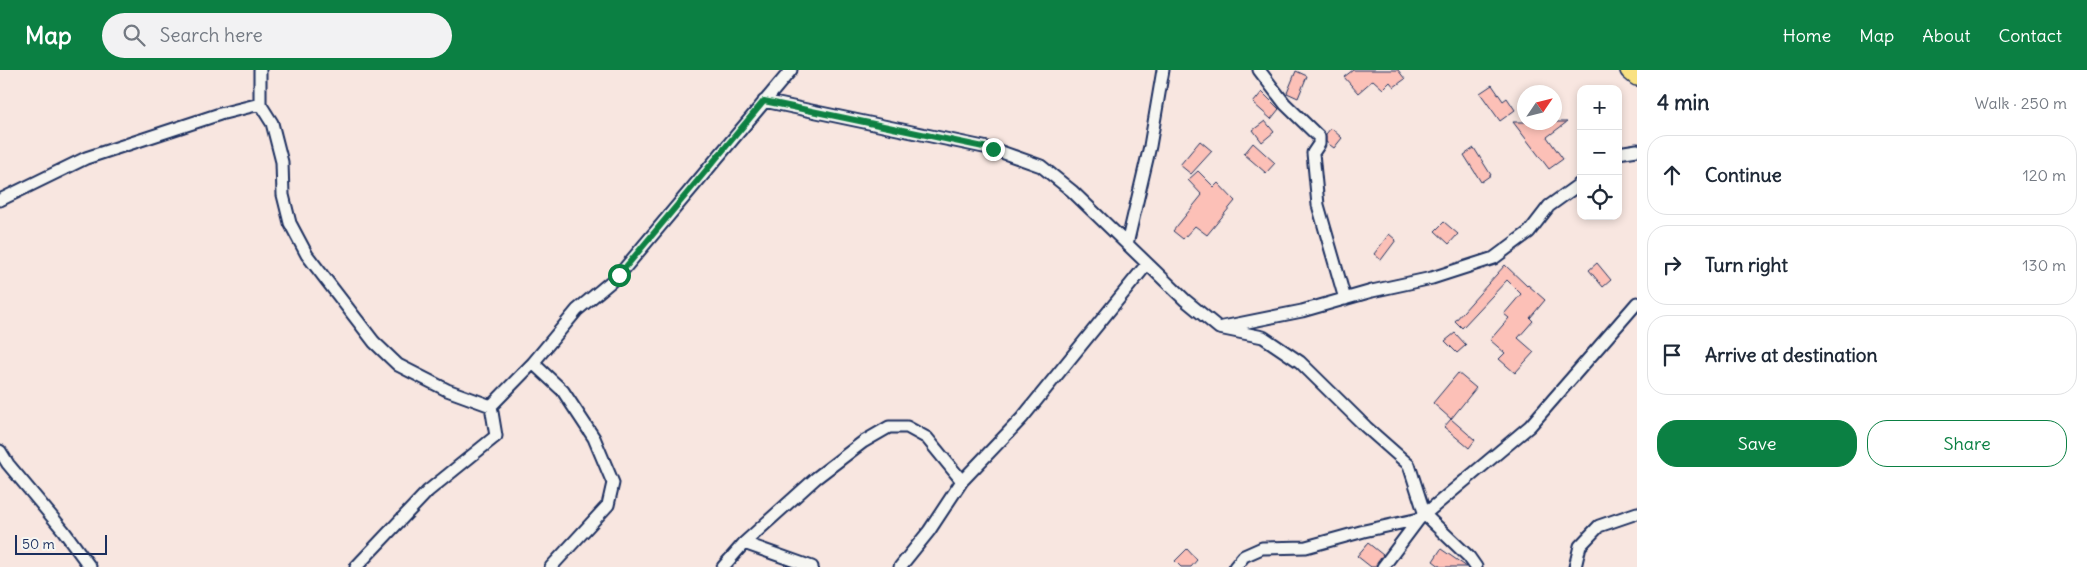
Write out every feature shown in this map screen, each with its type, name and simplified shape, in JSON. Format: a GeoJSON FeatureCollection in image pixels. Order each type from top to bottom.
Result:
{"type":"FeatureCollection","features":[{"type":"Feature","properties":{"kind":"main road"},"geometry":{"type":"LineString","coordinates":[[1630,70],[1637,76]]}},
{"type":"Feature","properties":{"kind":"street"},"geometry":{"type":"LineString","coordinates":[[260,70],[260,104],[272,123],[276,138],[282,162],[283,195],[290,223],[307,255],[374,342],[398,365],[447,390],[492,406]]}},
{"type":"Feature","properties":{"kind":"street"},"geometry":{"type":"LineString","coordinates":[[492,406],[533,363],[576,310],[619,275],[791,70]]}},
{"type":"Feature","properties":{"kind":"street"},"geometry":{"type":"LineString","coordinates":[[1127,244],[1150,146],[1163,70]]}},
{"type":"Feature","properties":{"kind":"street"},"geometry":{"type":"LineString","coordinates":[[1259,70],[1285,104],[1319,137],[1319,144],[1313,153],[1318,205],[1345,299]]}},
{"type":"Feature","properties":{"kind":"street"},"geometry":{"type":"LineString","coordinates":[[764,101],[993,149],[1041,166],[1072,191],[1147,264],[1219,328],[1263,337],[1300,362],[1366,427],[1409,465],[1422,517],[1469,557],[1476,567]]}},
{"type":"Feature","properties":{"kind":"street"},"geometry":{"type":"LineString","coordinates":[[0,200],[86,158],[178,127],[260,104]]}},
{"type":"Feature","properties":{"kind":"street"},"geometry":{"type":"LineString","coordinates":[[1622,152],[1637,150]]}},
{"type":"Feature","properties":{"kind":"street"},"geometry":{"type":"LineString","coordinates":[[1219,328],[1302,311],[1372,291],[1432,278],[1494,258],[1529,232],[1549,206],[1577,186]]}},
{"type":"Feature","properties":{"kind":"street"},"geometry":{"type":"LineString","coordinates":[[900,567],[929,531],[962,481],[1022,418],[1147,264]]}},
{"type":"Feature","properties":{"kind":"street"},"geometry":{"type":"LineString","coordinates":[[1383,567],[1422,517],[1530,426],[1637,302]]}},
{"type":"Feature","properties":{"kind":"street"},"geometry":{"type":"LineString","coordinates":[[533,363],[563,391],[594,438],[613,483],[608,505],[551,567]]}},
{"type":"Feature","properties":{"kind":"street"},"geometry":{"type":"LineString","coordinates":[[356,567],[428,491],[496,436],[492,406]]}},
{"type":"Feature","properties":{"kind":"street"},"geometry":{"type":"LineString","coordinates":[[723,567],[744,543],[816,478],[863,442],[889,427],[907,427],[927,438],[962,481]]}},
{"type":"Feature","properties":{"kind":"street"},"geometry":{"type":"LineString","coordinates":[[0,451],[8,464],[63,530],[90,567]]}},
{"type":"Feature","properties":{"kind":"street"},"geometry":{"type":"LineString","coordinates":[[1575,567],[1580,546],[1599,526],[1637,513]]}},
{"type":"Feature","properties":{"kind":"street"},"geometry":{"type":"LineString","coordinates":[[1235,567],[1244,556],[1262,548],[1306,547],[1364,530],[1422,517]]}},
{"type":"Feature","properties":{"kind":"street"},"geometry":{"type":"LineString","coordinates":[[744,543],[812,567]]}},
{"type":"Feature","properties":{"kind":"building"},"geometry":{"type":"Polygon","coordinates":[[[1353,70],[1398,70],[1405,79],[1394,87],[1390,82],[1383,89],[1373,80],[1358,93],[1344,77],[1353,70]]]}},
{"type":"Feature","properties":{"kind":"building"},"geometry":{"type":"Polygon","coordinates":[[[1296,71],[1307,76],[1298,98],[1287,93],[1296,71]]]}},
{"type":"Feature","properties":{"kind":"building"},"geometry":{"type":"Polygon","coordinates":[[[1492,85],[1503,101],[1507,98],[1515,110],[1500,121],[1480,93],[1492,85]]]}},
{"type":"Feature","properties":{"kind":"building"},"geometry":{"type":"Polygon","coordinates":[[[1262,92],[1279,109],[1271,119],[1253,103],[1262,92]]]}},
{"type":"Feature","properties":{"kind":"building"},"geometry":{"type":"Polygon","coordinates":[[[1265,121],[1274,132],[1262,142],[1253,130],[1265,121]]]}},
{"type":"Feature","properties":{"kind":"building"},"geometry":{"type":"Polygon","coordinates":[[[1331,128],[1342,138],[1334,148],[1326,142],[1326,134],[1331,128]]]}},
{"type":"Feature","properties":{"kind":"building"},"geometry":{"type":"Polygon","coordinates":[[[1519,130],[1556,130],[1547,137],[1563,159],[1549,169],[1519,130]]]}},
{"type":"Feature","properties":{"kind":"building"},"geometry":{"type":"Polygon","coordinates":[[[1200,141],[1212,151],[1191,174],[1180,165],[1200,141]]]}},
{"type":"Feature","properties":{"kind":"building"},"geometry":{"type":"Polygon","coordinates":[[[1253,143],[1275,163],[1266,173],[1244,154],[1253,143]]]}},
{"type":"Feature","properties":{"kind":"building"},"geometry":{"type":"Polygon","coordinates":[[[1474,148],[1491,175],[1481,182],[1464,155],[1474,148]]]}},
{"type":"Feature","properties":{"kind":"building"},"geometry":{"type":"Polygon","coordinates":[[[1198,171],[1214,187],[1218,183],[1235,201],[1207,235],[1195,226],[1183,239],[1173,231],[1202,195],[1188,180],[1198,171]]]}},
{"type":"Feature","properties":{"kind":"building"},"geometry":{"type":"Polygon","coordinates":[[[1444,222],[1458,234],[1449,244],[1435,231],[1444,222]]]}},
{"type":"Feature","properties":{"kind":"building"},"geometry":{"type":"Polygon","coordinates":[[[1389,234],[1396,240],[1381,260],[1374,254],[1389,234]]]}},
{"type":"Feature","properties":{"kind":"building"},"geometry":{"type":"Polygon","coordinates":[[[1597,263],[1611,280],[1603,287],[1589,270],[1597,263]]]}},
{"type":"Feature","properties":{"kind":"building"},"geometry":{"type":"Polygon","coordinates":[[[1505,265],[1545,300],[1530,318],[1533,321],[1518,338],[1534,352],[1515,373],[1499,359],[1505,353],[1490,340],[1509,318],[1504,314],[1521,294],[1507,280],[1462,328],[1455,321],[1505,265]]]}},
{"type":"Feature","properties":{"kind":"building"},"geometry":{"type":"Polygon","coordinates":[[[1455,333],[1466,345],[1457,353],[1445,341],[1455,333]]]}},
{"type":"Feature","properties":{"kind":"building"},"geometry":{"type":"Polygon","coordinates":[[[1458,373],[1476,388],[1451,419],[1433,403],[1458,373]]]}},
{"type":"Feature","properties":{"kind":"building"},"geometry":{"type":"Polygon","coordinates":[[[1451,419],[1475,440],[1469,448],[1444,427],[1451,419]]]}},
{"type":"Feature","properties":{"kind":"building"},"geometry":{"type":"Polygon","coordinates":[[[1368,543],[1383,555],[1376,567],[1371,567],[1357,556],[1368,543]]]}},
{"type":"Feature","properties":{"kind":"building"},"geometry":{"type":"Polygon","coordinates":[[[1187,549],[1197,560],[1191,567],[1181,567],[1175,561],[1187,549]]]}},
{"type":"Feature","properties":{"kind":"building"},"geometry":{"type":"Polygon","coordinates":[[[1441,549],[1467,567],[1441,567],[1433,561],[1441,549]]]}},
{"type":"Feature","properties":{"kind":"route"},"geometry":{"type":"LineString","coordinates":[[619,275],[764,101],[993,149]]}}]}
